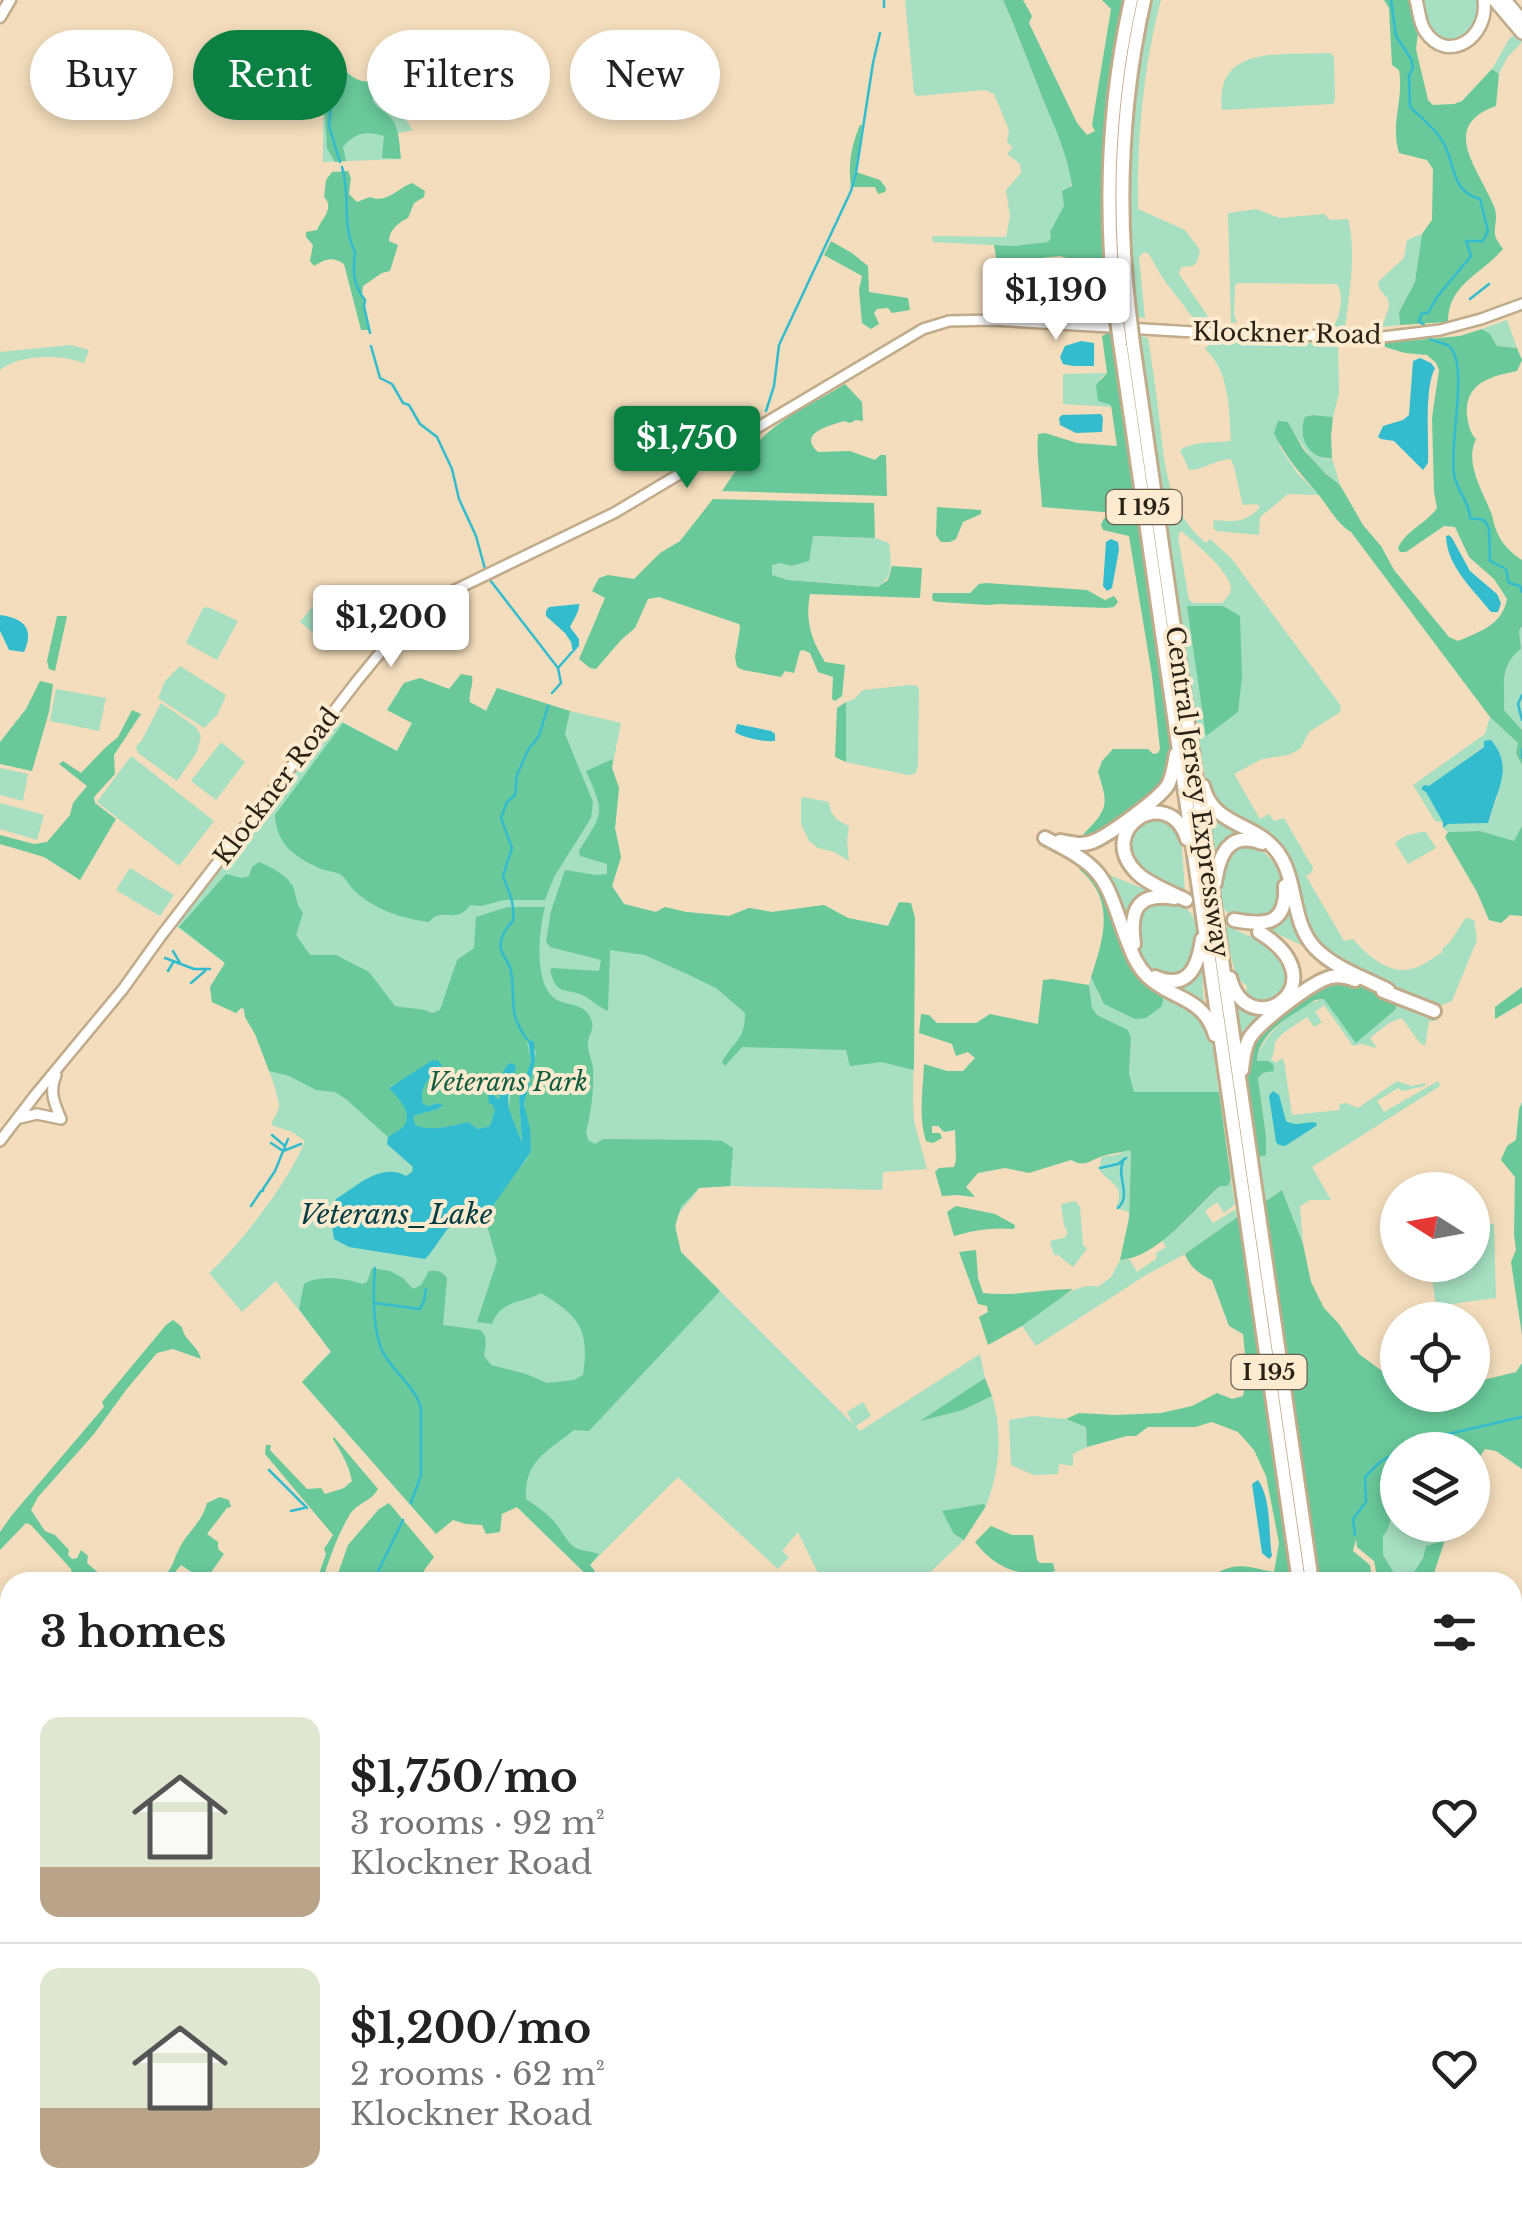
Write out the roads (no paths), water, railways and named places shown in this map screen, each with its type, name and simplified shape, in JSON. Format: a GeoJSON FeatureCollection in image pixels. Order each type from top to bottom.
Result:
{"type":"FeatureCollection","features":[{"type":"Feature","properties":{"kind":"highway","name":"Central Jersey Expressway"},"geometry":{"type":"LineString","coordinates":[[1131,0],[1117,83],[1109,220],[1174,671],[1200,896],[1310,1572]]}},
{"type":"Feature","properties":{"kind":"highway","name":"Central Jersey Expressway"},"geometry":{"type":"LineString","coordinates":[[1122,312],[1127,99],[1144,0]]}},
{"type":"Feature","properties":{"kind":"highway"},"geometry":{"type":"LineString","coordinates":[[1416,0],[1428,34],[1439,42],[1454,45],[1468,41],[1478,32],[1485,15],[1484,0]]}},
{"type":"Feature","properties":{"kind":"highway"},"geometry":{"type":"LineString","coordinates":[[1494,0],[1522,32]]}},
{"type":"Feature","properties":{"kind":"highway"},"geometry":{"type":"LineString","coordinates":[[1504,0],[1522,20]]}},
{"type":"Feature","properties":{"kind":"highway","name":"Central Jersey Expressway"},"geometry":{"type":"LineString","coordinates":[[1174,671],[1215,910],[1298,1572]]}},
{"type":"Feature","properties":{"kind":"highway"},"geometry":{"type":"LineString","coordinates":[[1174,671],[1176,754],[1173,773],[1164,790],[1093,842],[1076,844],[1044,838],[1077,854],[1097,871],[1110,891],[1132,956],[1142,970],[1156,984],[1197,1006],[1210,1020],[1245,1164]]}},
{"type":"Feature","properties":{"kind":"highway"},"geometry":{"type":"LineString","coordinates":[[1174,671],[1207,800],[1218,814],[1261,836],[1277,852],[1287,871],[1301,926],[1317,950],[1388,990]]}},
{"type":"Feature","properties":{"kind":"highway"},"geometry":{"type":"LineString","coordinates":[[1200,896],[1187,837],[1179,823],[1157,812],[1137,818],[1124,838],[1130,863],[1142,876],[1186,900],[1155,896],[1136,909],[1132,934],[1144,966],[1163,980],[1186,976],[1198,958],[1204,921]]}},
{"type":"Feature","properties":{"kind":"highway"},"geometry":{"type":"LineString","coordinates":[[1215,910],[1216,880],[1224,852],[1241,840],[1260,842],[1281,868],[1286,890],[1284,907],[1266,923],[1234,920]]}},
{"type":"Feature","properties":{"kind":"highway"},"geometry":{"type":"LineString","coordinates":[[1219,940],[1236,995],[1254,1007],[1270,1008],[1290,992],[1294,971],[1282,950],[1259,932]]}},
{"type":"Feature","properties":{"kind":"highway"},"geometry":{"type":"LineString","coordinates":[[1245,1164],[1243,1060],[1252,1034],[1270,1018],[1321,981],[1336,976],[1354,979],[1434,1010]]}},
{"type":"Feature","properties":{"kind":"main road"},"geometry":{"type":"LineString","coordinates":[[0,17],[10,0]]}},
{"type":"Feature","properties":{"kind":"main road","name":"Klockner Road"},"geometry":{"type":"LineString","coordinates":[[0,1141],[130,980],[355,684],[398,631],[419,612],[455,590],[614,513],[923,328],[949,321],[993,320],[1210,333],[1382,337],[1440,330],[1522,304]]}},
{"type":"Feature","properties":{"kind":"main road"},"geometry":{"type":"LineString","coordinates":[[17,1119],[37,1114],[61,1119],[52,1088],[61,1063]]}},
{"type":"Feature","properties":{"kind":"water"},"geometry":{"type":"Polygon","coordinates":[[[1081,341],[1094,343],[1094,366],[1063,364],[1060,357],[1065,346],[1081,341]]]}},
{"type":"Feature","properties":{"kind":"water"},"geometry":{"type":"Polygon","coordinates":[[[1420,358],[1435,368],[1428,400],[1428,463],[1423,470],[1394,441],[1378,437],[1383,426],[1409,415],[1413,361],[1420,358]]]}},
{"type":"Feature","properties":{"kind":"water"},"geometry":{"type":"Polygon","coordinates":[[[1101,414],[1102,432],[1076,433],[1060,425],[1062,415],[1101,414]]]}},
{"type":"Feature","properties":{"kind":"water"},"geometry":{"type":"Polygon","coordinates":[[[1449,535],[1470,571],[1497,594],[1501,603],[1498,612],[1491,612],[1456,568],[1447,547],[1449,535]]]}},
{"type":"Feature","properties":{"kind":"water"},"geometry":{"type":"Polygon","coordinates":[[[1106,542],[1118,542],[1119,550],[1112,588],[1107,591],[1103,586],[1106,542]]]}},
{"type":"Feature","properties":{"kind":"water"},"geometry":{"type":"Polygon","coordinates":[[[579,604],[570,627],[579,639],[573,653],[571,642],[546,616],[546,611],[549,607],[579,604]]]}},
{"type":"Feature","properties":{"kind":"water"},"geometry":{"type":"Polygon","coordinates":[[[0,615],[25,626],[28,637],[24,652],[9,650],[0,631],[0,615]]]}},
{"type":"Feature","properties":{"kind":"water"},"geometry":{"type":"Polygon","coordinates":[[[737,724],[771,731],[775,741],[739,734],[735,732],[737,724]]]}},
{"type":"Feature","properties":{"kind":"water"},"geometry":{"type":"Polygon","coordinates":[[[1491,740],[1503,765],[1488,823],[1448,824],[1443,828],[1421,789],[1484,747],[1484,741],[1491,740]]]}},
{"type":"Feature","properties":{"kind":"water","name":"Veterans_Lake"},"geometry":{"type":"Polygon","coordinates":[[[528,1039],[534,1042],[535,1061],[524,1104],[531,1152],[489,1211],[459,1217],[425,1259],[349,1247],[334,1239],[331,1218],[336,1199],[378,1174],[397,1172],[406,1176],[412,1172],[413,1167],[387,1144],[388,1137],[403,1127],[407,1116],[389,1088],[431,1061],[442,1065],[424,1086],[423,1104],[443,1105],[413,1116],[415,1125],[434,1128],[468,1122],[478,1129],[490,1126],[495,1110],[488,1094],[500,1098],[500,1079],[510,1063],[516,1068],[508,1097],[509,1109],[522,1143],[519,1098],[531,1061],[528,1039]]]}},
{"type":"Feature","properties":{"kind":"water"},"geometry":{"type":"Polygon","coordinates":[[[1273,1091],[1279,1095],[1286,1121],[1317,1123],[1285,1146],[1276,1142],[1269,1096],[1273,1091]]]}},
{"type":"Feature","properties":{"kind":"water"},"geometry":{"type":"Polygon","coordinates":[[[1258,1480],[1268,1507],[1272,1556],[1269,1559],[1262,1553],[1252,1484],[1258,1480]]]}},
{"type":"Feature","properties":{"kind":"waterway"},"geometry":{"type":"LineString","coordinates":[[884,0],[884,7]]}},
{"type":"Feature","properties":{"kind":"waterway"},"geometry":{"type":"LineString","coordinates":[[1391,0],[1396,36],[1413,68],[1409,76],[1410,107],[1440,137],[1463,190],[1480,199],[1488,231],[1483,241],[1466,241],[1471,256],[1428,313],[1422,313],[1419,321],[1425,326]]}},
{"type":"Feature","properties":{"kind":"waterway"},"geometry":{"type":"LineString","coordinates":[[766,411],[774,386],[779,345],[851,191],[880,33]]}},
{"type":"Feature","properties":{"kind":"waterway"},"geometry":{"type":"LineString","coordinates":[[330,120],[340,162]]}},
{"type":"Feature","properties":{"kind":"waterway"},"geometry":{"type":"LineString","coordinates":[[342,167],[348,231],[355,252],[354,276],[365,300],[370,333]]}},
{"type":"Feature","properties":{"kind":"waterway"},"geometry":{"type":"LineString","coordinates":[[1470,299],[1489,284]]}},
{"type":"Feature","properties":{"kind":"waterway"},"geometry":{"type":"LineString","coordinates":[[1430,339],[1449,346],[1456,358],[1455,480],[1470,518],[1484,520],[1489,528],[1490,561],[1506,569],[1509,583],[1520,586],[1522,592]]}},
{"type":"Feature","properties":{"kind":"waterway"},"geometry":{"type":"LineString","coordinates":[[371,346],[380,378],[392,384],[420,424],[437,437],[452,469],[485,569]]}},
{"type":"Feature","properties":{"kind":"waterway"},"geometry":{"type":"LineString","coordinates":[[490,580],[558,668]]}},
{"type":"Feature","properties":{"kind":"waterway"},"geometry":{"type":"LineString","coordinates":[[552,693],[561,683],[558,668],[572,652]]}},
{"type":"Feature","properties":{"kind":"waterway"},"geometry":{"type":"LineString","coordinates":[[1522,695],[1518,704],[1522,720]]}},
{"type":"Feature","properties":{"kind":"waterway"},"geometry":{"type":"LineString","coordinates":[[527,1039],[514,1013],[511,971],[501,949],[502,937],[513,921],[511,898],[503,876],[512,848],[501,818],[507,802],[515,795],[517,775],[539,736],[548,706]]}},
{"type":"Feature","properties":{"kind":"waterway"},"geometry":{"type":"LineString","coordinates":[[1522,749],[1522,758]]}},
{"type":"Feature","properties":{"kind":"waterway"},"geometry":{"type":"LineString","coordinates":[[173,951],[180,963]]}},
{"type":"Feature","properties":{"kind":"waterway"},"geometry":{"type":"LineString","coordinates":[[165,958],[194,969],[210,969]]}},
{"type":"Feature","properties":{"kind":"waterway"},"geometry":{"type":"LineString","coordinates":[[168,971],[174,961]]}},
{"type":"Feature","properties":{"kind":"waterway"},"geometry":{"type":"LineString","coordinates":[[191,983],[205,971]]}},
{"type":"Feature","properties":{"kind":"waterway"},"geometry":{"type":"LineString","coordinates":[[272,1135],[285,1146]]}},
{"type":"Feature","properties":{"kind":"waterway"},"geometry":{"type":"LineString","coordinates":[[263,1191],[288,1139]]}},
{"type":"Feature","properties":{"kind":"waterway"},"geometry":{"type":"LineString","coordinates":[[271,1143],[283,1151],[301,1144]]}},
{"type":"Feature","properties":{"kind":"waterway"},"geometry":{"type":"LineString","coordinates":[[1100,1168],[1126,1158]]}},
{"type":"Feature","properties":{"kind":"waterway"},"geometry":{"type":"LineString","coordinates":[[1118,1208],[1124,1197],[1123,1161]]}},
{"type":"Feature","properties":{"kind":"waterway"},"geometry":{"type":"LineString","coordinates":[[251,1206],[261,1191]]}},
{"type":"Feature","properties":{"kind":"waterway"},"geometry":{"type":"LineString","coordinates":[[375,1268],[374,1313],[381,1347],[421,1408],[421,1475],[411,1503]]}},
{"type":"Feature","properties":{"kind":"waterway"},"geometry":{"type":"LineString","coordinates":[[375,1303],[420,1309],[426,1289]]}},
{"type":"Feature","properties":{"kind":"waterway"},"geometry":{"type":"LineString","coordinates":[[1457,1432],[1522,1417]]}},
{"type":"Feature","properties":{"kind":"waterway"},"geometry":{"type":"LineString","coordinates":[[1355,1535],[1353,1519],[1366,1502],[1365,1477],[1380,1462]]}},
{"type":"Feature","properties":{"kind":"waterway"},"geometry":{"type":"LineString","coordinates":[[269,1470],[307,1508]]}},
{"type":"Feature","properties":{"kind":"waterway"},"geometry":{"type":"LineString","coordinates":[[291,1511],[304,1508]]}},
{"type":"Feature","properties":{"kind":"waterway"},"geometry":{"type":"LineString","coordinates":[[378,1572],[403,1520]]}},
{"type":"Feature","properties":{"kind":"park label","name":"Veterans Park"},"geometry":{"type":"Point","coordinates":[508,1082]}}]}
